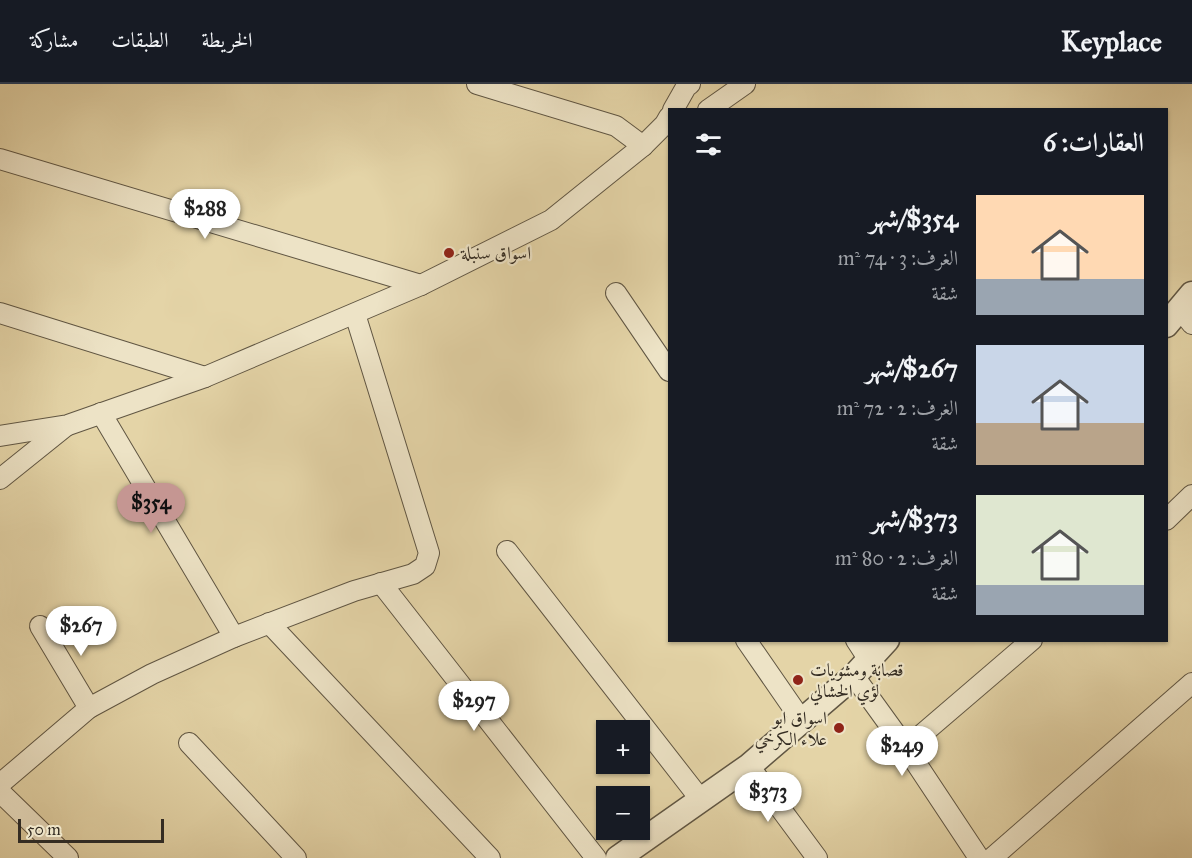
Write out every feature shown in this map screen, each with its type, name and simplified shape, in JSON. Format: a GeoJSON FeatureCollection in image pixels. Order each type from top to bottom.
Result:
{"type":"FeatureCollection","features":[{"type":"Feature","properties":{"kind":"street"},"geometry":{"type":"LineString","coordinates":[[477,84],[616,126],[644,146]]}},
{"type":"Feature","properties":{"kind":"street"},"geometry":{"type":"LineString","coordinates":[[711,108],[745,84]]}},
{"type":"Feature","properties":{"kind":"street"},"geometry":{"type":"LineString","coordinates":[[688,85],[700,108]]}},
{"type":"Feature","properties":{"kind":"street"},"geometry":{"type":"LineString","coordinates":[[675,108],[688,85]]}},
{"type":"Feature","properties":{"kind":"street"},"geometry":{"type":"LineString","coordinates":[[0,436],[68,425],[206,377],[421,285],[552,220],[644,146],[668,120]]}},
{"type":"Feature","properties":{"kind":"street"},"geometry":{"type":"LineString","coordinates":[[0,159],[421,285]]}},
{"type":"Feature","properties":{"kind":"street"},"geometry":{"type":"LineString","coordinates":[[615,293],[668,370]]}},
{"type":"Feature","properties":{"kind":"street"},"geometry":{"type":"LineString","coordinates":[[0,313],[206,377]]}},
{"type":"Feature","properties":{"kind":"street"},"geometry":{"type":"LineString","coordinates":[[0,784],[89,708],[152,674],[269,623],[354,591],[412,574],[425,566],[429,553],[355,314]]}},
{"type":"Feature","properties":{"kind":"street"},"geometry":{"type":"LineString","coordinates":[[101,413],[234,637]]}},
{"type":"Feature","properties":{"kind":"street"},"geometry":{"type":"LineString","coordinates":[[0,479],[68,425]]}},
{"type":"Feature","properties":{"kind":"street"},"geometry":{"type":"LineString","coordinates":[[1168,518],[1192,495]]}},
{"type":"Feature","properties":{"kind":"street"},"geometry":{"type":"LineString","coordinates":[[507,552],[701,800]]}},
{"type":"Feature","properties":{"kind":"street"},"geometry":{"type":"LineString","coordinates":[[381,583],[596,858]]}},
{"type":"Feature","properties":{"kind":"street"},"geometry":{"type":"LineString","coordinates":[[269,623],[490,858]]}},
{"type":"Feature","properties":{"kind":"street"},"geometry":{"type":"LineString","coordinates":[[40,626],[89,708]]}},
{"type":"Feature","properties":{"kind":"street"},"geometry":{"type":"LineString","coordinates":[[747,642],[802,721]]}},
{"type":"Feature","properties":{"kind":"street"},"geometry":{"type":"LineString","coordinates":[[618,858],[749,766],[802,721],[860,659],[884,642]]}},
{"type":"Feature","properties":{"kind":"street"},"geometry":{"type":"LineString","coordinates":[[906,748],[1030,642]]}},
{"type":"Feature","properties":{"kind":"street"},"geometry":{"type":"LineString","coordinates":[[860,659],[906,748],[979,858]]}},
{"type":"Feature","properties":{"kind":"street"},"geometry":{"type":"LineString","coordinates":[[992,858],[1192,683]]}},
{"type":"Feature","properties":{"kind":"street"},"geometry":{"type":"LineString","coordinates":[[189,743],[296,858]]}},
{"type":"Feature","properties":{"kind":"street"},"geometry":{"type":"LineString","coordinates":[[749,766],[817,858]]}},
{"type":"Feature","properties":{"kind":"street"},"geometry":{"type":"LineString","coordinates":[[0,792],[68,858]]}},
{"type":"Feature","properties":{"kind":"place","name":"اسواق سنبلة"},"geometry":{"type":"Point","coordinates":[449,253]}},
{"type":"Feature","properties":{"kind":"place","name":"قصابة ومشويات لؤي الخشالي"},"geometry":{"type":"Point","coordinates":[798,680]}},
{"type":"Feature","properties":{"kind":"place","name":"اسواق ابو علاء الكرخي"},"geometry":{"type":"Point","coordinates":[839,728]}}]}
